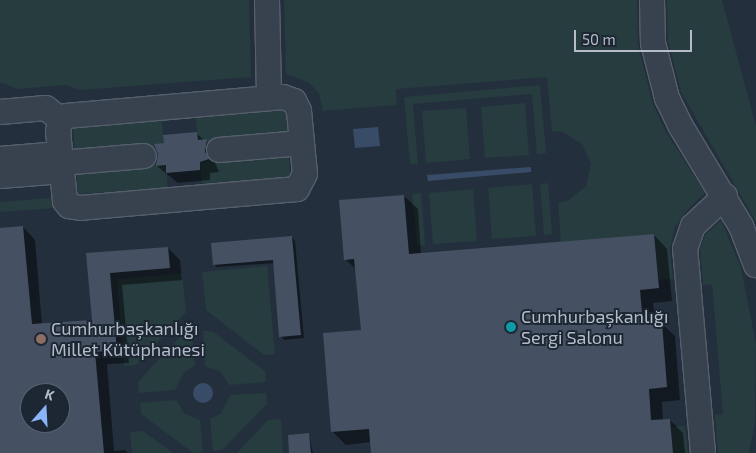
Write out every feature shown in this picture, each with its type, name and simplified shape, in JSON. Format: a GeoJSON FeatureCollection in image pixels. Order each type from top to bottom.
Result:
{"type":"FeatureCollection","features":[{"type":"Feature","properties":{"kind":"lane"},"geometry":{"type":"LineString","coordinates":[[266,0],[269,98]]}},
{"type":"Feature","properties":{"kind":"lane"},"geometry":{"type":"LineString","coordinates":[[652,0],[653,43],[667,98],[680,125],[725,196],[741,226],[756,264]]}},
{"type":"Feature","properties":{"kind":"lane"},"geometry":{"type":"LineString","coordinates":[[269,98],[289,98],[298,105],[304,180],[302,186],[291,191],[80,208],[69,206],[65,201],[58,131],[62,120],[72,115],[269,98]]}},
{"type":"Feature","properties":{"kind":"lane"},"geometry":{"type":"LineString","coordinates":[[0,112],[46,108],[62,120]]}},
{"type":"Feature","properties":{"kind":"lane"},"geometry":{"type":"LineString","coordinates":[[219,150],[302,143]]}},
{"type":"Feature","properties":{"kind":"lane"},"geometry":{"type":"LineString","coordinates":[[0,176],[61,163],[144,156]]}},
{"type":"Feature","properties":{"kind":"lane"},"geometry":{"type":"LineString","coordinates":[[0,159],[61,163]]}},
{"type":"Feature","properties":{"kind":"lane"},"geometry":{"type":"LineString","coordinates":[[703,453],[685,249],[693,226],[725,196]]}},
{"type":"Feature","properties":{"kind":"green space"},"geometry":{"type":"Polygon","coordinates":[[[0,0],[249,0],[251,77],[80,90],[66,85],[18,89],[0,82],[0,0]]]}},
{"type":"Feature","properties":{"kind":"green space"},"geometry":{"type":"Polygon","coordinates":[[[284,0],[637,0],[638,45],[653,104],[666,132],[705,193],[687,210],[675,227],[670,249],[673,279],[658,280],[654,234],[561,242],[558,203],[569,200],[586,186],[591,164],[582,144],[563,132],[552,131],[547,77],[396,89],[397,105],[323,111],[319,93],[308,82],[286,74],[284,0]]]}},
{"type":"Feature","properties":{"kind":"green space"},"geometry":{"type":"Polygon","coordinates":[[[667,0],[722,0],[756,126],[756,222],[681,92],[668,41],[667,0]]]}},
{"type":"Feature","properties":{"kind":"green space"},"geometry":{"type":"Polygon","coordinates":[[[540,85],[546,153],[537,154],[532,94],[413,104],[418,164],[410,164],[404,97],[540,85]]]}},
{"type":"Feature","properties":{"kind":"green space"},"geometry":{"type":"Polygon","coordinates":[[[525,103],[529,155],[485,158],[481,107],[525,103]]]}},
{"type":"Feature","properties":{"kind":"green space"},"geometry":{"type":"Polygon","coordinates":[[[466,108],[470,159],[426,163],[422,111],[466,108]]]}},
{"type":"Feature","properties":{"kind":"green space"},"geometry":{"type":"Polygon","coordinates":[[[282,110],[286,115],[290,176],[202,185],[200,162],[209,161],[207,140],[198,140],[196,118],[282,110]]]}},
{"type":"Feature","properties":{"kind":"green space"},"geometry":{"type":"Polygon","coordinates":[[[162,120],[164,143],[154,144],[156,166],[166,165],[168,188],[78,194],[73,129],[162,120]]]}},
{"type":"Feature","properties":{"kind":"green space"},"geometry":{"type":"Polygon","coordinates":[[[548,183],[552,234],[544,235],[540,184],[548,183]]]}},
{"type":"Feature","properties":{"kind":"green space"},"geometry":{"type":"Polygon","coordinates":[[[532,184],[536,236],[492,239],[488,188],[532,184]]]}},
{"type":"Feature","properties":{"kind":"green space"},"geometry":{"type":"Polygon","coordinates":[[[473,189],[477,241],[433,244],[429,193],[473,189]]]}},
{"type":"Feature","properties":{"kind":"green space"},"geometry":{"type":"Polygon","coordinates":[[[421,193],[425,245],[417,246],[412,194],[421,193]]]}},
{"type":"Feature","properties":{"kind":"green space"},"geometry":{"type":"Polygon","coordinates":[[[51,198],[54,208],[0,212],[0,202],[51,198]]]}},
{"type":"Feature","properties":{"kind":"green space"},"geometry":{"type":"Polygon","coordinates":[[[721,220],[741,268],[756,344],[755,423],[749,453],[718,453],[715,415],[723,414],[712,284],[703,285],[700,249],[705,235],[721,220]]]}},
{"type":"Feature","properties":{"kind":"green space"},"geometry":{"type":"Polygon","coordinates":[[[267,266],[275,354],[264,355],[206,310],[202,272],[267,266]]]}},
{"type":"Feature","properties":{"kind":"green space"},"geometry":{"type":"Polygon","coordinates":[[[182,273],[186,312],[136,365],[124,366],[117,279],[182,273]]]}},
{"type":"Feature","properties":{"kind":"green space"},"geometry":{"type":"Polygon","coordinates":[[[203,331],[212,331],[265,371],[266,382],[229,385],[221,372],[205,366],[203,331]]]}},
{"type":"Feature","properties":{"kind":"green space"},"geometry":{"type":"Polygon","coordinates":[[[192,332],[195,366],[185,371],[175,390],[139,393],[138,382],[183,333],[192,332]]]}},
{"type":"Feature","properties":{"kind":"green space"},"geometry":{"type":"Polygon","coordinates":[[[266,393],[267,404],[222,450],[213,451],[210,419],[221,414],[230,395],[266,393]]]}},
{"type":"Feature","properties":{"kind":"green space"},"geometry":{"type":"Polygon","coordinates":[[[176,400],[185,414],[200,420],[203,452],[193,453],[141,414],[140,403],[176,400]]]}},
{"type":"Feature","properties":{"kind":"green space"},"geometry":{"type":"Polygon","coordinates":[[[281,419],[283,453],[237,453],[268,420],[281,419]]]}},
{"type":"Feature","properties":{"kind":"green space"},"geometry":{"type":"Polygon","coordinates":[[[685,426],[688,453],[673,453],[671,427],[685,426]]]}},
{"type":"Feature","properties":{"kind":"green space"},"geometry":{"type":"Polygon","coordinates":[[[143,431],[173,453],[132,453],[130,432],[143,431]]]}},
{"type":"Feature","properties":{"kind":"water"},"geometry":{"type":"Polygon","coordinates":[[[378,127],[380,146],[355,148],[353,129],[378,127]]]}},
{"type":"Feature","properties":{"kind":"water"},"geometry":{"type":"Polygon","coordinates":[[[531,167],[531,172],[428,181],[427,175],[531,167]]]}},
{"type":"Feature","properties":{"kind":"water"},"geometry":{"type":"Polygon","coordinates":[[[203,383],[210,386],[213,393],[210,400],[203,403],[196,400],[193,393],[196,386],[203,383]]]}},
{"type":"Feature","properties":{"kind":"building"},"geometry":{"type":"Polygon","coordinates":[[[197,132],[198,140],[207,139],[205,152],[209,159],[200,162],[200,170],[166,173],[166,165],[156,166],[158,154],[154,144],[164,143],[163,135],[197,132]]]}},
{"type":"Feature","properties":{"kind":"building","name":"Cumhurbaşkanlığı Sergi Salonu"},"geometry":{"type":"Polygon","coordinates":[[[404,195],[409,254],[654,234],[659,288],[640,290],[643,323],[662,322],[667,387],[649,389],[651,420],[670,419],[673,453],[371,453],[369,429],[331,432],[323,333],[361,330],[354,259],[344,260],[339,200],[404,195]]]}},
{"type":"Feature","properties":{"kind":"building","name":"Cumhurbaşkanlığı Millet Kütüphanesi"},"geometry":{"type":"Polygon","coordinates":[[[23,226],[32,324],[92,320],[86,253],[168,247],[170,268],[110,273],[117,350],[95,352],[104,453],[0,453],[0,228],[23,226]]]}},
{"type":"Feature","properties":{"kind":"building"},"geometry":{"type":"Polygon","coordinates":[[[292,236],[301,335],[279,337],[273,260],[213,265],[211,243],[292,236]]]}},
{"type":"Feature","properties":{"kind":"building"},"geometry":{"type":"Polygon","coordinates":[[[309,433],[311,453],[289,453],[288,435],[309,433]]]}},
{"type":"Feature","properties":{"kind":"place","name":"Cumhurbaşkanlığı Sergi Salonu"},"geometry":{"type":"Point","coordinates":[511,327]}},
{"type":"Feature","properties":{"kind":"place","name":"Cumhurbaşkanlığı Millet Kütüphanesi"},"geometry":{"type":"Point","coordinates":[41,339]}}]}
